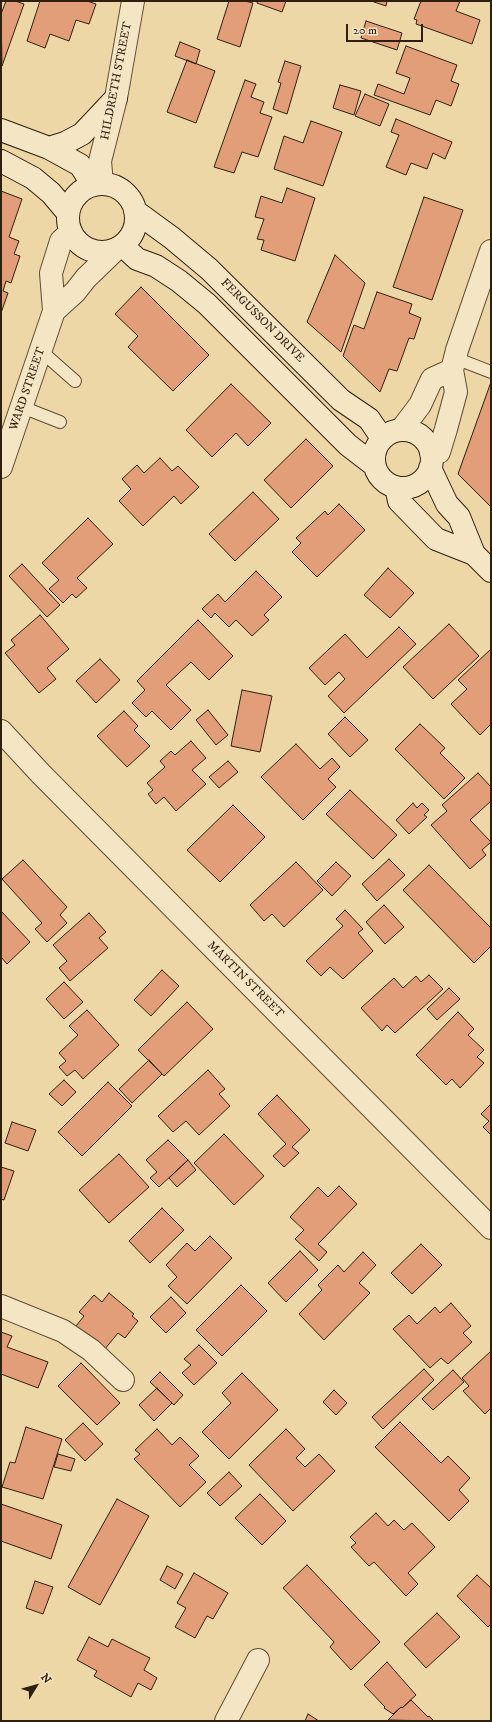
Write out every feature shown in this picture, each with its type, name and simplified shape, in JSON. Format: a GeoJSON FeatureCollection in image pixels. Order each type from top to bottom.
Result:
{"type":"FeatureCollection","features":[{"type":"Feature","properties":{"kind":"street","name":"HILDRETH STREET"},"geometry":{"type":"LineString","coordinates":[[98,185],[100,160],[116,98],[133,1]]}},
{"type":"Feature","properties":{"kind":"street"},"geometry":{"type":"LineString","coordinates":[[49,148],[65,143],[82,134],[116,98]]}},
{"type":"Feature","properties":{"kind":"street"},"geometry":{"type":"LineString","coordinates":[[1,130],[49,148],[80,165],[98,185]]}},
{"type":"Feature","properties":{"kind":"street"},"geometry":{"type":"LineString","coordinates":[[1,161],[32,178],[51,194],[82,246],[98,252],[119,248],[131,236],[136,224],[135,211],[129,197],[117,187],[98,185],[80,192],[69,222]]}},
{"type":"Feature","properties":{"kind":"street","name":"FERGUSSON DRIVE"},"geometry":{"type":"LineString","coordinates":[[135,211],[172,238],[209,269],[341,400],[392,434]]}},
{"type":"Feature","properties":{"kind":"street","name":"WARD STREET"},"geometry":{"type":"LineString","coordinates":[[1,467],[54,311],[52,273],[61,241],[69,222]]}},
{"type":"Feature","properties":{"kind":"street"},"geometry":{"type":"LineString","coordinates":[[119,248],[137,259],[156,266],[179,281],[207,304],[348,445],[374,465],[382,479],[396,487],[413,486],[421,482],[427,476],[431,461],[439,452],[456,392],[453,364],[491,251]]}},
{"type":"Feature","properties":{"kind":"street","name":"WARD STREET"},"geometry":{"type":"LineString","coordinates":[[54,311],[75,292],[86,278],[119,248]]}},
{"type":"Feature","properties":{"kind":"street"},"geometry":{"type":"LineString","coordinates":[[374,465],[375,451],[420,405],[432,379],[453,364]]}},
{"type":"Feature","properties":{"kind":"street"},"geometry":{"type":"LineString","coordinates":[[392,434],[415,432],[426,441],[431,461],[447,504],[459,517],[485,562]]}},
{"type":"Feature","properties":{"kind":"street"},"geometry":{"type":"LineString","coordinates":[[396,487],[399,501],[436,539],[485,562]]}},
{"type":"Feature","properties":{"kind":"street","name":"MARTIN STREET"},"geometry":{"type":"LineString","coordinates":[[1,731],[41,774],[491,1228]]}},
{"type":"Feature","properties":{"kind":"street"},"geometry":{"type":"LineString","coordinates":[[1,1306],[63,1331],[91,1350],[123,1380]]}},
{"type":"Feature","properties":{"kind":"street"},"geometry":{"type":"LineString","coordinates":[[226,1721],[258,1660]]}},
{"type":"Feature","properties":{"kind":"lane"},"geometry":{"type":"LineString","coordinates":[[41,351],[75,381]]}},
{"type":"Feature","properties":{"kind":"lane"},"geometry":{"type":"LineString","coordinates":[[453,364],[491,372]]}},
{"type":"Feature","properties":{"kind":"lane"},"geometry":{"type":"LineString","coordinates":[[22,407],[60,422]]}},
{"type":"Feature","properties":{"kind":"building"},"geometry":{"type":"Polygon","coordinates":[[[6,1],[15,1],[24,4],[2,66],[1,14],[6,1]]]}},
{"type":"Feature","properties":{"kind":"building"},"geometry":{"type":"Polygon","coordinates":[[[40,1],[87,1],[96,4],[89,24],[76,20],[69,41],[50,34],[45,48],[27,41],[40,1]]]}},
{"type":"Feature","properties":{"kind":"building"},"geometry":{"type":"Polygon","coordinates":[[[229,1],[245,1],[253,3],[240,47],[217,39],[229,1]]]}},
{"type":"Feature","properties":{"kind":"building"},"geometry":{"type":"Polygon","coordinates":[[[257,1],[286,1],[282,12],[257,3],[257,1]]]}},
{"type":"Feature","properties":{"kind":"building"},"geometry":{"type":"Polygon","coordinates":[[[371,1],[387,1],[386,6],[371,1]]]}},
{"type":"Feature","properties":{"kind":"building"},"geometry":{"type":"Polygon","coordinates":[[[421,1],[460,1],[456,11],[480,20],[472,44],[416,24],[417,20],[414,19],[421,1]]]}},
{"type":"Feature","properties":{"kind":"building"},"geometry":{"type":"Polygon","coordinates":[[[366,21],[402,33],[397,50],[361,38],[366,21]]]}},
{"type":"Feature","properties":{"kind":"building"},"geometry":{"type":"Polygon","coordinates":[[[180,42],[200,50],[196,64],[175,56],[180,42]]]}},
{"type":"Feature","properties":{"kind":"building"},"geometry":{"type":"Polygon","coordinates":[[[406,46],[457,65],[451,81],[459,84],[451,106],[436,100],[430,115],[374,95],[378,84],[404,94],[410,78],[396,73],[406,46]]]}},
{"type":"Feature","properties":{"kind":"building"},"geometry":{"type":"Polygon","coordinates":[[[187,60],[215,71],[196,123],[167,112],[187,60]]]}},
{"type":"Feature","properties":{"kind":"building"},"geometry":{"type":"Polygon","coordinates":[[[285,61],[301,66],[287,114],[273,109],[281,83],[278,82],[285,61]]]}},
{"type":"Feature","properties":{"kind":"building"},"geometry":{"type":"Polygon","coordinates":[[[245,80],[256,84],[251,97],[264,102],[260,113],[272,117],[258,157],[242,152],[234,173],[214,167],[245,80]]]}},
{"type":"Feature","properties":{"kind":"building"},"geometry":{"type":"Polygon","coordinates":[[[340,85],[361,91],[354,115],[333,108],[340,85]]]}},
{"type":"Feature","properties":{"kind":"building"},"geometry":{"type":"Polygon","coordinates":[[[365,94],[389,104],[380,126],[355,116],[365,94]]]}},
{"type":"Feature","properties":{"kind":"building"},"geometry":{"type":"Polygon","coordinates":[[[396,119],[452,142],[445,159],[433,153],[427,169],[411,163],[406,175],[386,167],[399,135],[391,132],[396,119]]]}},
{"type":"Feature","properties":{"kind":"building"},"geometry":{"type":"Polygon","coordinates":[[[311,121],[342,132],[323,186],[274,169],[284,136],[303,143],[311,121]]]}},
{"type":"Feature","properties":{"kind":"building"},"geometry":{"type":"Polygon","coordinates":[[[287,188],[315,198],[295,261],[261,250],[264,240],[257,239],[264,219],[255,217],[261,196],[282,203],[287,188]]]}},
{"type":"Feature","properties":{"kind":"building"},"geometry":{"type":"Polygon","coordinates":[[[1,191],[22,199],[9,237],[19,241],[14,254],[20,256],[11,283],[6,281],[3,291],[8,293],[1,313],[1,191]]]}},
{"type":"Feature","properties":{"kind":"building"},"geometry":{"type":"Polygon","coordinates":[[[424,197],[463,210],[432,300],[393,287],[424,197]]]}},
{"type":"Feature","properties":{"kind":"building"},"geometry":{"type":"Polygon","coordinates":[[[335,255],[365,283],[341,352],[307,322],[335,255]]]}},
{"type":"Feature","properties":{"kind":"building"},"geometry":{"type":"Polygon","coordinates":[[[141,287],[209,355],[173,391],[128,347],[138,336],[115,314],[141,287]]]}},
{"type":"Feature","properties":{"kind":"building"},"geometry":{"type":"Polygon","coordinates":[[[377,292],[412,304],[409,313],[421,318],[414,339],[409,338],[397,371],[389,369],[380,392],[343,356],[354,325],[364,329],[377,292]]]}},
{"type":"Feature","properties":{"kind":"building"},"geometry":{"type":"Polygon","coordinates":[[[491,382],[491,507],[458,474],[491,382]]]}},
{"type":"Feature","properties":{"kind":"building"},"geometry":{"type":"Polygon","coordinates":[[[231,384],[271,423],[248,446],[236,433],[212,457],[186,430],[231,384]]]}},
{"type":"Feature","properties":{"kind":"building"},"geometry":{"type":"Polygon","coordinates":[[[306,439],[333,466],[291,508],[264,480],[306,439]]]}},
{"type":"Feature","properties":{"kind":"building"},"geometry":{"type":"Polygon","coordinates":[[[160,458],[172,471],[178,466],[199,487],[181,504],[174,496],[143,526],[119,501],[131,489],[122,479],[137,465],[144,473],[160,458]]]}},
{"type":"Feature","properties":{"kind":"building"},"geometry":{"type":"Polygon","coordinates":[[[253,492],[279,519],[235,561],[209,534],[253,492]]]}},
{"type":"Feature","properties":{"kind":"building"},"geometry":{"type":"Polygon","coordinates":[[[339,504],[365,530],[317,577],[292,552],[301,543],[296,538],[325,511],[328,515],[339,504]]]}},
{"type":"Feature","properties":{"kind":"building"},"geometry":{"type":"Polygon","coordinates":[[[88,518],[113,544],[77,578],[87,588],[76,598],[72,594],[63,603],[49,589],[59,580],[42,563],[88,518]]]}},
{"type":"Feature","properties":{"kind":"building"},"geometry":{"type":"Polygon","coordinates":[[[22,564],[60,605],[47,617],[9,576],[22,564]]]}},
{"type":"Feature","properties":{"kind":"building"},"geometry":{"type":"Polygon","coordinates":[[[388,568],[414,593],[390,618],[364,595],[388,568]]]}},
{"type":"Feature","properties":{"kind":"building"},"geometry":{"type":"Polygon","coordinates":[[[256,571],[282,597],[264,615],[269,620],[252,636],[236,620],[229,627],[215,613],[211,618],[202,609],[218,594],[225,602],[256,571]]]}},
{"type":"Feature","properties":{"kind":"building"},"geometry":{"type":"Polygon","coordinates":[[[40,615],[69,649],[47,668],[56,679],[39,693],[5,653],[15,645],[11,640],[40,615]]]}},
{"type":"Feature","properties":{"kind":"building"},"geometry":{"type":"Polygon","coordinates":[[[198,620],[233,656],[209,680],[191,662],[166,685],[191,710],[171,730],[152,711],[146,717],[132,703],[145,690],[137,681],[198,620]]]}},
{"type":"Feature","properties":{"kind":"building"},"geometry":{"type":"Polygon","coordinates":[[[449,624],[479,656],[433,699],[403,667],[449,624]]]}},
{"type":"Feature","properties":{"kind":"building"},"geometry":{"type":"Polygon","coordinates":[[[399,627],[416,644],[344,713],[328,696],[345,679],[339,672],[325,685],[309,668],[345,634],[367,658],[399,627]]]}},
{"type":"Feature","properties":{"kind":"building"},"geometry":{"type":"Polygon","coordinates":[[[491,649],[491,724],[480,735],[451,704],[467,689],[458,680],[491,649]]]}},
{"type":"Feature","properties":{"kind":"building"},"geometry":{"type":"Polygon","coordinates":[[[100,659],[120,680],[96,703],[76,681],[100,659]]]}},
{"type":"Feature","properties":{"kind":"building"},"geometry":{"type":"Polygon","coordinates":[[[242,690],[272,696],[260,752],[231,746],[242,690]]]}},
{"type":"Feature","properties":{"kind":"building"},"geometry":{"type":"Polygon","coordinates":[[[208,710],[228,735],[216,745],[196,720],[208,710]]]}},
{"type":"Feature","properties":{"kind":"building"},"geometry":{"type":"Polygon","coordinates":[[[124,711],[138,726],[134,730],[150,746],[127,767],[97,736],[124,711]]]}},
{"type":"Feature","properties":{"kind":"building"},"geometry":{"type":"Polygon","coordinates":[[[345,717],[368,740],[350,757],[328,734],[345,717]]]}},
{"type":"Feature","properties":{"kind":"building"},"geometry":{"type":"Polygon","coordinates":[[[420,724],[445,748],[440,753],[465,778],[444,799],[395,749],[420,724]]]}},
{"type":"Feature","properties":{"kind":"building"},"geometry":{"type":"Polygon","coordinates":[[[191,741],[206,758],[192,770],[206,784],[176,811],[164,797],[156,804],[148,794],[153,790],[147,783],[165,767],[160,761],[171,751],[175,755],[191,741]]]}},
{"type":"Feature","properties":{"kind":"building"},"geometry":{"type":"Polygon","coordinates":[[[296,744],[320,769],[332,758],[340,767],[328,779],[336,787],[303,820],[261,777],[296,744]]]}},
{"type":"Feature","properties":{"kind":"building"},"geometry":{"type":"Polygon","coordinates":[[[228,761],[238,772],[219,788],[209,777],[228,761]]]}},
{"type":"Feature","properties":{"kind":"building"},"geometry":{"type":"Polygon","coordinates":[[[478,773],[491,787],[491,801],[470,820],[491,842],[482,850],[486,855],[470,869],[431,825],[447,811],[442,805],[478,773]]]}},
{"type":"Feature","properties":{"kind":"building"},"geometry":{"type":"Polygon","coordinates":[[[350,790],[397,835],[373,859],[326,814],[350,790]]]}},
{"type":"Feature","properties":{"kind":"building"},"geometry":{"type":"Polygon","coordinates":[[[413,803],[417,808],[422,803],[429,810],[424,815],[427,817],[409,834],[396,820],[413,803]]]}},
{"type":"Feature","properties":{"kind":"building"},"geometry":{"type":"Polygon","coordinates":[[[233,805],[265,837],[220,882],[187,850],[233,805]]]}},
{"type":"Feature","properties":{"kind":"building"},"geometry":{"type":"Polygon","coordinates":[[[389,859],[405,875],[377,901],[362,884],[389,859]]]}},
{"type":"Feature","properties":{"kind":"building"},"geometry":{"type":"Polygon","coordinates":[[[23,860],[67,907],[60,915],[67,923],[47,942],[35,929],[42,923],[2,879],[23,860]]]}},
{"type":"Feature","properties":{"kind":"building"},"geometry":{"type":"Polygon","coordinates":[[[296,862],[323,890],[284,927],[272,914],[264,921],[250,905],[296,862]]]}},
{"type":"Feature","properties":{"kind":"building"},"geometry":{"type":"Polygon","coordinates":[[[336,862],[351,876],[332,896],[317,881],[336,862]]]}},
{"type":"Feature","properties":{"kind":"building"},"geometry":{"type":"Polygon","coordinates":[[[429,865],[491,928],[491,946],[474,963],[403,890],[429,865]]]}},
{"type":"Feature","properties":{"kind":"building"},"geometry":{"type":"Polygon","coordinates":[[[384,905],[404,927],[385,944],[366,922],[384,905]]]}},
{"type":"Feature","properties":{"kind":"building"},"geometry":{"type":"Polygon","coordinates":[[[345,910],[363,929],[358,933],[373,951],[343,979],[330,967],[321,976],[306,961],[343,926],[336,919],[345,910]]]}},
{"type":"Feature","properties":{"kind":"building"},"geometry":{"type":"Polygon","coordinates":[[[1,911],[30,942],[7,964],[1,957],[1,911]]]}},
{"type":"Feature","properties":{"kind":"building"},"geometry":{"type":"Polygon","coordinates":[[[89,913],[106,932],[99,938],[108,948],[70,981],[59,968],[67,961],[53,945],[89,913]]]}},
{"type":"Feature","properties":{"kind":"building"},"geometry":{"type":"Polygon","coordinates":[[[162,970],[179,986],[151,1016],[134,1000],[162,970]]]}},
{"type":"Feature","properties":{"kind":"building"},"geometry":{"type":"Polygon","coordinates":[[[429,975],[443,989],[395,1033],[387,1025],[382,1031],[361,1008],[394,978],[403,988],[416,976],[421,982],[429,975]]]}},
{"type":"Feature","properties":{"kind":"building"},"geometry":{"type":"Polygon","coordinates":[[[64,982],[83,1002],[64,1019],[46,999],[64,982]]]}},
{"type":"Feature","properties":{"kind":"building"},"geometry":{"type":"Polygon","coordinates":[[[449,988],[460,999],[437,1020],[427,1009],[449,988]]]}},
{"type":"Feature","properties":{"kind":"building"},"geometry":{"type":"Polygon","coordinates":[[[187,1002],[213,1029],[164,1076],[138,1050],[187,1002]]]}},
{"type":"Feature","properties":{"kind":"building"},"geometry":{"type":"Polygon","coordinates":[[[87,1010],[119,1045],[83,1079],[75,1070],[67,1076],[59,1067],[66,1061],[59,1053],[78,1035],[69,1026],[87,1010]]]}},
{"type":"Feature","properties":{"kind":"building"},"geometry":{"type":"Polygon","coordinates":[[[458,1012],[474,1029],[468,1035],[484,1050],[477,1057],[484,1063],[460,1088],[452,1079],[446,1085],[416,1055],[458,1012]]]}},
{"type":"Feature","properties":{"kind":"building"},"geometry":{"type":"Polygon","coordinates":[[[149,1060],[162,1074],[132,1103],[119,1089],[149,1060]]]}},
{"type":"Feature","properties":{"kind":"building"},"geometry":{"type":"Polygon","coordinates":[[[208,1070],[225,1089],[219,1094],[230,1106],[199,1135],[186,1121],[173,1132],[158,1116],[208,1070]]]}},
{"type":"Feature","properties":{"kind":"building"},"geometry":{"type":"Polygon","coordinates":[[[64,1080],[76,1092],[62,1106],[49,1094],[64,1080]]]}},
{"type":"Feature","properties":{"kind":"building"},"geometry":{"type":"Polygon","coordinates":[[[108,1082],[132,1106],[82,1156],[58,1132],[108,1082]]]}},
{"type":"Feature","properties":{"kind":"building"},"geometry":{"type":"Polygon","coordinates":[[[277,1095],[310,1130],[292,1147],[299,1153],[284,1167],[273,1156],[286,1144],[258,1114],[277,1095]]]}},
{"type":"Feature","properties":{"kind":"building"},"geometry":{"type":"Polygon","coordinates":[[[491,1104],[491,1135],[483,1127],[489,1121],[481,1114],[491,1104]]]}},
{"type":"Feature","properties":{"kind":"building"},"geometry":{"type":"Polygon","coordinates":[[[12,1122],[36,1130],[28,1151],[5,1143],[12,1122]]]}},
{"type":"Feature","properties":{"kind":"building"},"geometry":{"type":"Polygon","coordinates":[[[224,1134],[264,1176],[234,1205],[194,1163],[224,1134]]]}},
{"type":"Feature","properties":{"kind":"building"},"geometry":{"type":"Polygon","coordinates":[[[168,1140],[188,1160],[159,1187],[150,1178],[157,1172],[146,1160],[168,1140]]]}},
{"type":"Feature","properties":{"kind":"building"},"geometry":{"type":"Polygon","coordinates":[[[119,1154],[149,1187],[109,1223],[79,1190],[119,1154]]]}},
{"type":"Feature","properties":{"kind":"building"},"geometry":{"type":"Polygon","coordinates":[[[188,1160],[196,1170],[177,1187],[169,1178],[188,1160]]]}},
{"type":"Feature","properties":{"kind":"building"},"geometry":{"type":"Polygon","coordinates":[[[1,1167],[14,1171],[4,1200],[1,1199],[1,1167]]]}},
{"type":"Feature","properties":{"kind":"building"},"geometry":{"type":"Polygon","coordinates":[[[339,1186],[357,1204],[318,1244],[327,1252],[319,1261],[295,1239],[304,1230],[290,1217],[318,1187],[328,1197],[339,1186]]]}},
{"type":"Feature","properties":{"kind":"building"},"geometry":{"type":"Polygon","coordinates":[[[162,1208],[184,1230],[150,1263],[129,1241],[162,1208]]]}},
{"type":"Feature","properties":{"kind":"building"},"geometry":{"type":"Polygon","coordinates":[[[210,1236],[232,1258],[187,1304],[168,1286],[177,1277],[166,1265],[187,1243],[195,1251],[210,1236]]]}},
{"type":"Feature","properties":{"kind":"building"},"geometry":{"type":"Polygon","coordinates":[[[421,1244],[442,1265],[412,1294],[391,1273],[421,1244]]]}},
{"type":"Feature","properties":{"kind":"building"},"geometry":{"type":"Polygon","coordinates":[[[300,1251],[318,1270],[286,1302],[268,1283],[300,1251]]]}},
{"type":"Feature","properties":{"kind":"building"},"geometry":{"type":"Polygon","coordinates":[[[363,1252],[376,1265],[359,1283],[370,1293],[324,1340],[299,1314],[322,1290],[318,1285],[338,1265],[344,1272],[363,1252]]]}},
{"type":"Feature","properties":{"kind":"building"},"geometry":{"type":"Polygon","coordinates":[[[241,1285],[267,1311],[222,1356],[196,1330],[241,1285]]]}},
{"type":"Feature","properties":{"kind":"building"},"geometry":{"type":"Polygon","coordinates":[[[109,1293],[134,1314],[132,1316],[138,1321],[125,1338],[118,1333],[100,1355],[72,1331],[84,1316],[79,1312],[94,1295],[102,1302],[109,1293]]]}},
{"type":"Feature","properties":{"kind":"building"},"geometry":{"type":"Polygon","coordinates":[[[171,1297],[186,1313],[166,1333],[150,1317],[171,1297]]]}},
{"type":"Feature","properties":{"kind":"building"},"geometry":{"type":"Polygon","coordinates":[[[451,1303],[471,1326],[463,1333],[472,1342],[448,1364],[441,1358],[430,1368],[393,1329],[409,1315],[417,1324],[435,1307],[440,1313],[451,1303]]]}},
{"type":"Feature","properties":{"kind":"building"},"geometry":{"type":"Polygon","coordinates":[[[1,1332],[12,1336],[7,1347],[48,1362],[38,1388],[1,1374],[1,1332]]]}},
{"type":"Feature","properties":{"kind":"building"},"geometry":{"type":"Polygon","coordinates":[[[199,1345],[217,1363],[194,1385],[182,1373],[191,1365],[184,1359],[199,1345]]]}},
{"type":"Feature","properties":{"kind":"building"},"geometry":{"type":"Polygon","coordinates":[[[491,1351],[491,1408],[485,1414],[463,1391],[469,1386],[462,1378],[491,1351]]]}},
{"type":"Feature","properties":{"kind":"building"},"geometry":{"type":"Polygon","coordinates":[[[81,1363],[120,1403],[97,1425],[58,1386],[81,1363]]]}},
{"type":"Feature","properties":{"kind":"building"},"geometry":{"type":"Polygon","coordinates":[[[424,1369],[434,1380],[383,1429],[372,1417],[424,1369]]]}},
{"type":"Feature","properties":{"kind":"building"},"geometry":{"type":"Polygon","coordinates":[[[453,1370],[464,1382],[433,1410],[422,1399],[453,1370]]]}},
{"type":"Feature","properties":{"kind":"building"},"geometry":{"type":"Polygon","coordinates":[[[160,1372],[183,1395],[174,1405],[150,1382],[160,1372]]]}},
{"type":"Feature","properties":{"kind":"building"},"geometry":{"type":"Polygon","coordinates":[[[242,1373],[278,1410],[229,1459],[202,1432],[231,1403],[222,1393],[242,1373]]]}},
{"type":"Feature","properties":{"kind":"building"},"geometry":{"type":"Polygon","coordinates":[[[157,1388],[172,1403],[154,1421],[139,1405],[157,1388]]]}},
{"type":"Feature","properties":{"kind":"building"},"geometry":{"type":"Polygon","coordinates":[[[334,1390],[347,1403],[336,1415],[323,1402],[334,1390]]]}},
{"type":"Feature","properties":{"kind":"building"},"geometry":{"type":"Polygon","coordinates":[[[400,1422],[441,1463],[448,1456],[470,1478],[459,1490],[469,1501],[449,1521],[375,1447],[400,1422]]]}},
{"type":"Feature","properties":{"kind":"building"},"geometry":{"type":"Polygon","coordinates":[[[83,1423],[103,1444],[85,1461],[65,1440],[83,1423]]]}},
{"type":"Feature","properties":{"kind":"building"},"geometry":{"type":"Polygon","coordinates":[[[26,1427],[62,1439],[43,1499],[2,1487],[10,1462],[15,1463],[26,1427]]]}},
{"type":"Feature","properties":{"kind":"building"},"geometry":{"type":"Polygon","coordinates":[[[157,1429],[172,1445],[180,1437],[199,1456],[189,1465],[206,1482],[180,1507],[134,1459],[140,1454],[135,1450],[157,1429]]]}},
{"type":"Feature","properties":{"kind":"building"},"geometry":{"type":"Polygon","coordinates":[[[286,1429],[305,1449],[296,1458],[305,1467],[319,1454],[335,1471],[293,1511],[249,1465],[286,1429]]]}},
{"type":"Feature","properties":{"kind":"building"},"geometry":{"type":"Polygon","coordinates":[[[58,1454],[75,1459],[71,1471],[54,1467],[58,1454]]]}},
{"type":"Feature","properties":{"kind":"building"},"geometry":{"type":"Polygon","coordinates":[[[229,1472],[242,1486],[220,1506],[207,1493],[229,1472]]]}},
{"type":"Feature","properties":{"kind":"building"},"geometry":{"type":"Polygon","coordinates":[[[260,1494],[286,1521],[262,1545],[235,1518],[260,1494]]]}},
{"type":"Feature","properties":{"kind":"building"},"geometry":{"type":"Polygon","coordinates":[[[117,1499],[149,1516],[100,1605],[68,1587],[117,1499]]]}},
{"type":"Feature","properties":{"kind":"building"},"geometry":{"type":"Polygon","coordinates":[[[1,1504],[62,1525],[51,1559],[1,1541],[1,1504]]]}},
{"type":"Feature","properties":{"kind":"building"},"geometry":{"type":"Polygon","coordinates":[[[376,1513],[388,1526],[394,1520],[404,1530],[412,1523],[435,1547],[408,1573],[418,1584],[406,1596],[374,1562],[369,1566],[351,1547],[356,1543],[350,1537],[376,1513]]]}},
{"type":"Feature","properties":{"kind":"building"},"geometry":{"type":"Polygon","coordinates":[[[307,1565],[380,1642],[351,1670],[330,1647],[334,1642],[283,1588],[307,1565]]]}},
{"type":"Feature","properties":{"kind":"building"},"geometry":{"type":"Polygon","coordinates":[[[167,1566],[183,1574],[175,1589],[160,1580],[167,1566]]]}},
{"type":"Feature","properties":{"kind":"building"},"geometry":{"type":"Polygon","coordinates":[[[194,1573],[228,1593],[213,1619],[207,1616],[195,1638],[175,1627],[186,1608],[177,1603],[194,1573]]]}},
{"type":"Feature","properties":{"kind":"building"},"geometry":{"type":"Polygon","coordinates":[[[477,1575],[491,1588],[491,1624],[488,1627],[457,1596],[477,1575]]]}},
{"type":"Feature","properties":{"kind":"building"},"geometry":{"type":"Polygon","coordinates":[[[35,1581],[53,1587],[43,1614],[26,1608],[35,1581]]]}},
{"type":"Feature","properties":{"kind":"building"},"geometry":{"type":"Polygon","coordinates":[[[437,1613],[460,1637],[426,1668],[404,1644],[437,1613]]]}},
{"type":"Feature","properties":{"kind":"building"},"geometry":{"type":"Polygon","coordinates":[[[89,1637],[108,1647],[112,1639],[150,1658],[144,1670],[157,1678],[151,1690],[138,1683],[131,1697],[94,1676],[97,1671],[77,1660],[89,1637]]]}},
{"type":"Feature","properties":{"kind":"building"},"geometry":{"type":"Polygon","coordinates":[[[387,1662],[416,1695],[393,1714],[384,1708],[385,1707],[364,1685],[387,1662]]]}},
{"type":"Feature","properties":{"kind":"building"},"geometry":{"type":"Polygon","coordinates":[[[411,1700],[434,1721],[388,1720],[401,1707],[402,1708],[411,1700]]]}},
{"type":"Feature","properties":{"kind":"building"},"geometry":{"type":"Polygon","coordinates":[[[308,1714],[319,1721],[305,1721],[308,1714]]]}}]}
